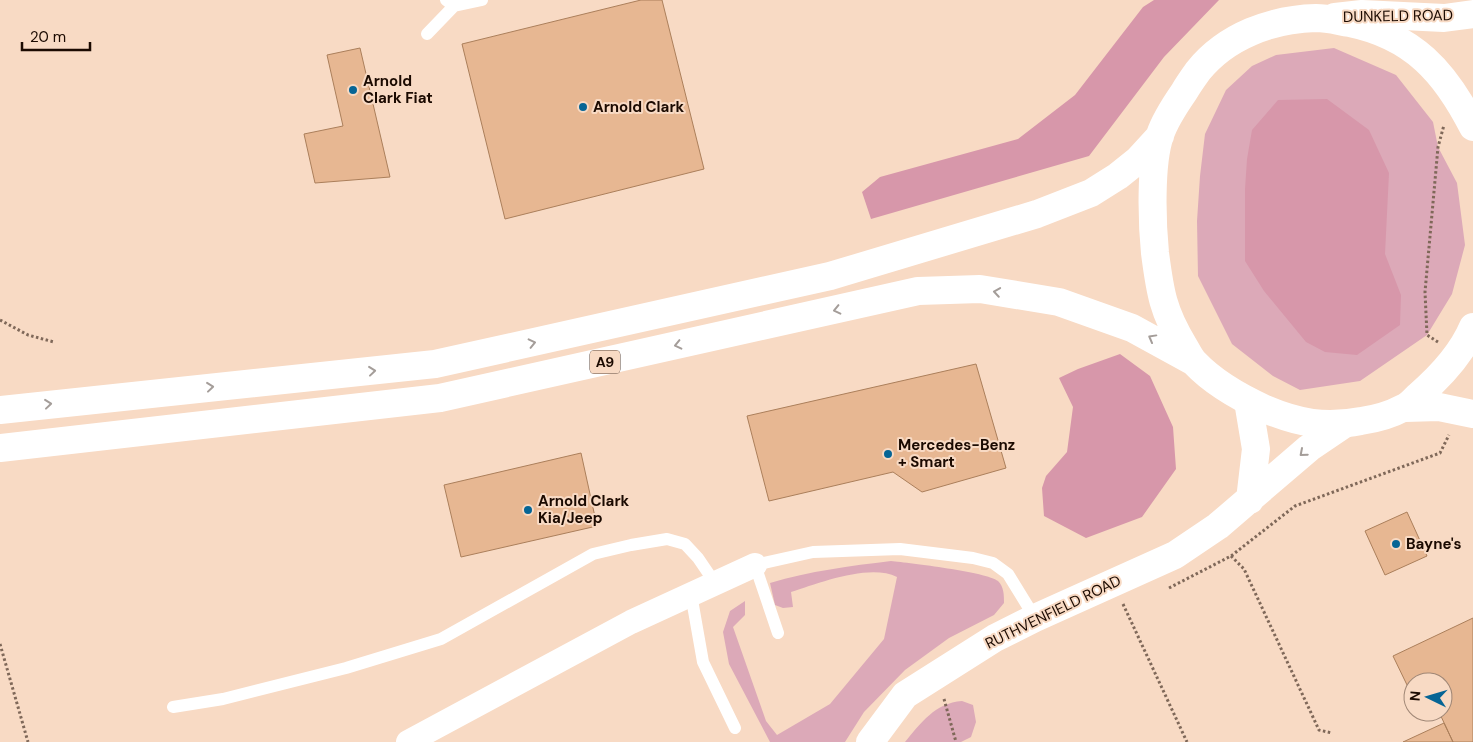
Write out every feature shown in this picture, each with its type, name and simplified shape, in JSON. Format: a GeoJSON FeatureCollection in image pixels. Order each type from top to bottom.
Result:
{"type":"FeatureCollection","features":[{"type":"Feature","properties":{"kind":"main road","name":"DUNKELD ROAD"},"geometry":{"type":"LineString","coordinates":[[1324,18],[1362,14],[1444,18],[1473,14]]}},
{"type":"Feature","properties":{"kind":"main road"},"geometry":{"type":"LineString","coordinates":[[1467,412],[1439,407],[1404,408],[1374,419],[1343,425],[1311,424],[1285,418],[1248,401],[1224,387],[1194,362],[1176,333],[1163,305],[1153,238],[1155,164],[1160,136],[1174,105],[1198,71],[1216,52],[1252,30],[1295,19],[1324,18],[1363,26],[1396,40],[1424,57],[1449,85],[1473,127]]}},
{"type":"Feature","properties":{"kind":"main road","name":"A9"},"geometry":{"type":"LineString","coordinates":[[0,410],[435,364],[830,276],[1037,214],[1091,194],[1138,160],[1160,136]]}},
{"type":"Feature","properties":{"kind":"main road","name":"A9"},"geometry":{"type":"LineString","coordinates":[[0,448],[440,398],[918,291],[980,289],[1059,302],[1132,328],[1194,362]]}},
{"type":"Feature","properties":{"kind":"main road"},"geometry":{"type":"LineString","coordinates":[[1404,408],[1431,384],[1456,355],[1473,327]]}},
{"type":"Feature","properties":{"kind":"main road"},"geometry":{"type":"LineString","coordinates":[[1248,401],[1256,449],[1250,500]]}},
{"type":"Feature","properties":{"kind":"main road","name":"RUTHVENFIELD ROAD"},"geometry":{"type":"LineString","coordinates":[[870,742],[905,696],[995,638],[1035,618],[1120,594],[1175,554],[1218,526],[1309,448],[1343,425]]}},
{"type":"Feature","properties":{"kind":"street"},"geometry":{"type":"LineString","coordinates":[[408,742],[631,622],[755,565]]}},
{"type":"Feature","properties":{"kind":"lane"},"geometry":{"type":"LineString","coordinates":[[427,34],[450,3],[482,0]]}},
{"type":"Feature","properties":{"kind":"lane"},"geometry":{"type":"LineString","coordinates":[[172,707],[223,699],[346,668],[441,639],[593,554],[631,545],[666,539],[685,544],[698,558],[715,583]]}},
{"type":"Feature","properties":{"kind":"lane"},"geometry":{"type":"LineString","coordinates":[[778,633],[755,565],[813,552],[900,549],[973,558],[993,563],[1008,574],[1035,618]]}},
{"type":"Feature","properties":{"kind":"lane"},"geometry":{"type":"LineString","coordinates":[[691,594],[703,662],[735,728]]}},
{"type":"Feature","properties":{"kind":"path"},"geometry":{"type":"LineString","coordinates":[[1456,355],[1427,335],[1425,292],[1438,146],[1446,116],[1460,102]]}},
{"type":"Feature","properties":{"kind":"path"},"geometry":{"type":"LineString","coordinates":[[0,320],[28,335],[54,342]]}},
{"type":"Feature","properties":{"kind":"path"},"geometry":{"type":"LineString","coordinates":[[1166,589],[1231,556],[1295,506],[1440,453],[1467,412]]}},
{"type":"Feature","properties":{"kind":"path"},"geometry":{"type":"LineString","coordinates":[[1231,556],[1244,569],[1319,730],[1332,733]]}},
{"type":"Feature","properties":{"kind":"path"},"geometry":{"type":"LineString","coordinates":[[1120,594],[1132,603]]}},
{"type":"Feature","properties":{"kind":"path"},"geometry":{"type":"LineString","coordinates":[[1120,594],[1186,742]]}},
{"type":"Feature","properties":{"kind":"path"},"geometry":{"type":"LineString","coordinates":[[0,644],[28,742]]}},
{"type":"Feature","properties":{"kind":"path"},"geometry":{"type":"LineString","coordinates":[[937,675],[956,742]]}},
{"type":"Feature","properties":{"kind":"shaded area"},"geometry":{"type":"Polygon","coordinates":[[[1154,0],[1219,0],[1164,57],[1089,156],[871,219],[862,192],[880,177],[1018,139],[1075,95],[1143,7],[1154,0]]]}},
{"type":"Feature","properties":{"kind":"shaded area"},"geometry":{"type":"Polygon","coordinates":[[[1334,48],[1396,75],[1433,122],[1438,147],[1457,183],[1465,245],[1452,294],[1427,335],[1360,381],[1300,390],[1273,376],[1232,344],[1198,276],[1197,221],[1200,176],[1205,134],[1226,90],[1252,66],[1276,55],[1334,48]]]}},
{"type":"Feature","properties":{"kind":"shaded area"},"geometry":{"type":"Polygon","coordinates":[[[1327,99],[1369,130],[1389,173],[1385,254],[1401,295],[1400,325],[1357,355],[1325,352],[1306,342],[1264,291],[1245,261],[1245,189],[1247,159],[1252,130],[1278,100],[1327,99]]]}},
{"type":"Feature","properties":{"kind":"shaded area"},"geometry":{"type":"Polygon","coordinates":[[[1120,354],[1150,376],[1173,427],[1176,469],[1142,517],[1086,538],[1044,516],[1042,488],[1046,476],[1067,452],[1073,407],[1059,378],[1120,354]]]}},
{"type":"Feature","properties":{"kind":"shaded area"},"geometry":{"type":"Polygon","coordinates":[[[891,561],[948,568],[991,578],[998,581],[1001,586],[1004,594],[1004,603],[994,615],[949,638],[905,670],[864,712],[845,742],[770,742],[729,664],[723,632],[730,611],[745,601],[745,615],[733,627],[766,721],[777,735],[830,704],[884,639],[897,577],[886,573],[873,572],[844,576],[791,592],[793,607],[783,608],[775,605],[770,583],[815,572],[891,561]]]}},
{"type":"Feature","properties":{"kind":"shaded area"},"geometry":{"type":"Polygon","coordinates":[[[962,701],[973,705],[976,722],[971,737],[961,742],[905,742],[929,715],[944,706],[962,701]]]}},
{"type":"Feature","properties":{"kind":"building","name":"Arnold Clark"},"geometry":{"type":"Polygon","coordinates":[[[641,0],[662,0],[704,169],[505,219],[462,44],[641,0]]]}},
{"type":"Feature","properties":{"kind":"building","name":"Arnold Clark Fiat"},"geometry":{"type":"Polygon","coordinates":[[[360,48],[390,177],[315,183],[304,134],[343,126],[327,55],[360,48]]]}},
{"type":"Feature","properties":{"kind":"building"},"geometry":{"type":"Polygon","coordinates":[[[976,364],[1006,468],[922,492],[893,472],[769,501],[747,416],[976,364]]]}},
{"type":"Feature","properties":{"kind":"building"},"geometry":{"type":"Polygon","coordinates":[[[581,453],[597,526],[461,557],[444,485],[581,453]]]}},
{"type":"Feature","properties":{"kind":"building","name":"Bayne's"},"geometry":{"type":"Polygon","coordinates":[[[1407,512],[1427,556],[1385,575],[1365,531],[1407,512]]]}},
{"type":"Feature","properties":{"kind":"building"},"geometry":{"type":"Polygon","coordinates":[[[1473,618],[1473,742],[1453,742],[1444,722],[1453,722],[1453,672],[1403,672],[1403,677],[1393,656],[1473,618]]]}},
{"type":"Feature","properties":{"kind":"building"},"geometry":{"type":"Polygon","coordinates":[[[1444,723],[1453,742],[1403,742],[1444,723]]]}},
{"type":"Feature","properties":{"kind":"place","name":"Arnold Clark Fiat"},"geometry":{"type":"Point","coordinates":[353,90]}},
{"type":"Feature","properties":{"kind":"place","name":"Arnold Clark"},"geometry":{"type":"Point","coordinates":[583,107]}},
{"type":"Feature","properties":{"kind":"place","name":"Mercedes-Benz + Smart"},"geometry":{"type":"Point","coordinates":[888,454]}},
{"type":"Feature","properties":{"kind":"place","name":"Arnold Clark Kia/Jeep"},"geometry":{"type":"Point","coordinates":[528,510]}},
{"type":"Feature","properties":{"kind":"place","name":"Bayne's"},"geometry":{"type":"Point","coordinates":[1396,544]}}]}
